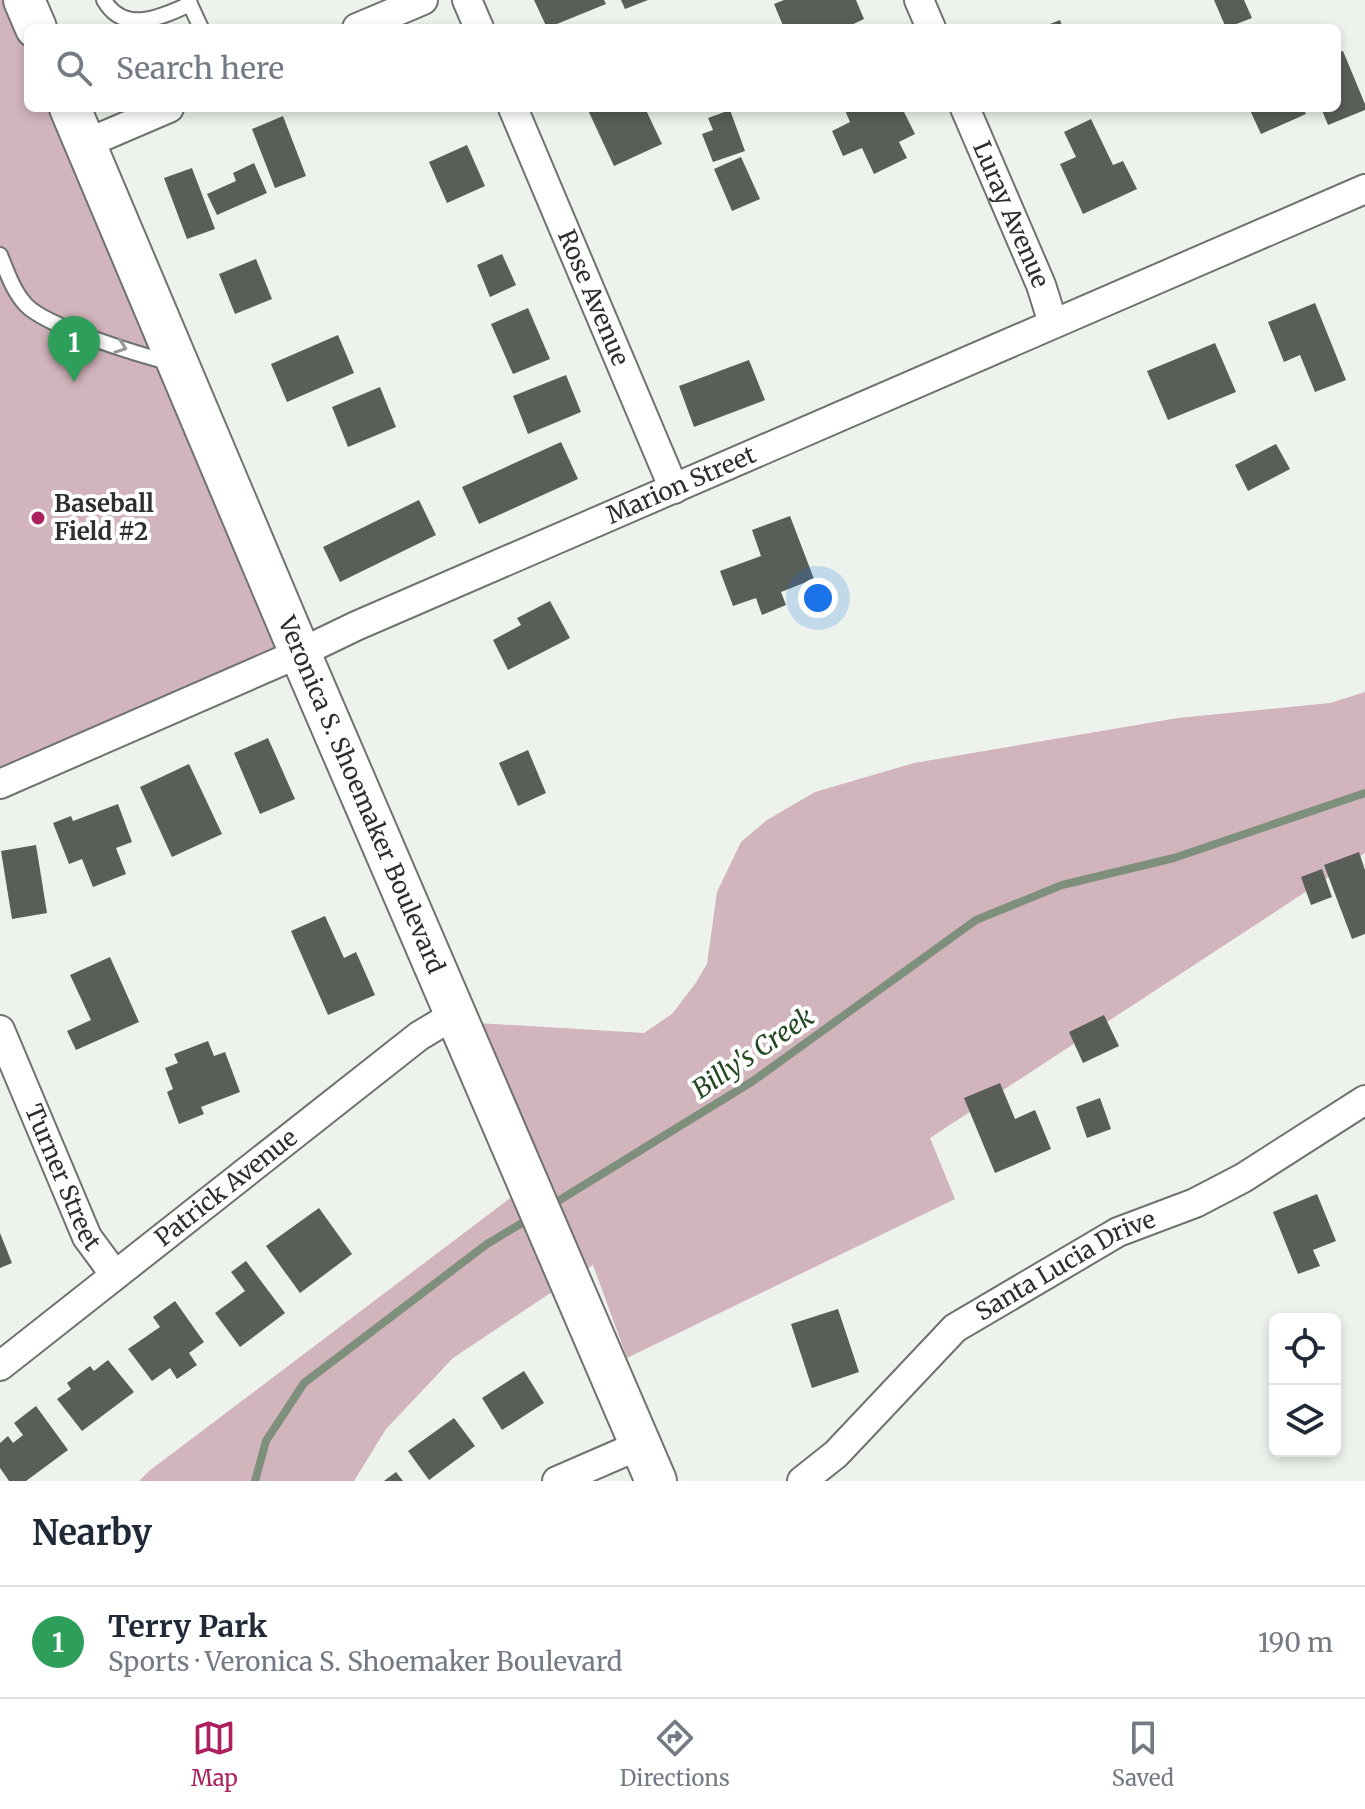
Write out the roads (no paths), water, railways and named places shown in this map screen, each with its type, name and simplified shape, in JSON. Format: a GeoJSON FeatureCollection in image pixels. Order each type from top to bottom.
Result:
{"type":"FeatureCollection","features":[{"type":"Feature","properties":{"kind":"street"},"geometry":{"type":"LineString","coordinates":[[24,0],[34,24]]}},
{"type":"Feature","properties":{"kind":"street"},"geometry":{"type":"LineString","coordinates":[[366,24],[423,0]]}},
{"type":"Feature","properties":{"kind":"street"},"geometry":{"type":"LineString","coordinates":[[467,0],[477,24]]}},
{"type":"Feature","properties":{"kind":"street"},"geometry":{"type":"LineString","coordinates":[[919,0],[929,24]]}},
{"type":"Feature","properties":{"kind":"street"},"geometry":{"type":"LineString","coordinates":[[77,126],[149,112]]}},
{"type":"Feature","properties":{"kind":"street","name":"Rose Avenue"},"geometry":{"type":"LineString","coordinates":[[515,112],[674,489]]}},
{"type":"Feature","properties":{"kind":"street","name":"Luray Avenue"},"geometry":{"type":"LineString","coordinates":[[967,112],[1041,285],[1053,323]]}},
{"type":"Feature","properties":{"kind":"street","name":"Veronica S. Shoemaker Boulevard"},"geometry":{"type":"LineString","coordinates":[[77,126],[454,1015],[656,1481]]}},
{"type":"Feature","properties":{"kind":"street","name":"Marion Street"},"geometry":{"type":"LineString","coordinates":[[0,784],[356,626],[1365,189]]}},
{"type":"Feature","properties":{"kind":"street","name":"Patrick Avenue"},"geometry":{"type":"LineString","coordinates":[[0,1366],[419,1036],[454,1015]]}},
{"type":"Feature","properties":{"kind":"street","name":"Turner Street"},"geometry":{"type":"LineString","coordinates":[[0,1030],[87,1237],[115,1275]]}},
{"type":"Feature","properties":{"kind":"street","name":"Santa Lucia Drive"},"geometry":{"type":"LineString","coordinates":[[802,1481],[836,1454],[955,1328],[1118,1232],[1195,1203],[1243,1178],[1365,1100]]}},
{"type":"Feature","properties":{"kind":"street"},"geometry":{"type":"LineString","coordinates":[[564,1479],[640,1445]]}},
{"type":"Feature","properties":{"kind":"lane"},"geometry":{"type":"LineString","coordinates":[[104,0],[116,15],[136,22],[163,16],[189,2],[199,24]]}},
{"type":"Feature","properties":{"kind":"lane"},"geometry":{"type":"LineString","coordinates":[[0,255],[12,285],[24,303],[38,315],[147,357],[178,364]]}},
{"type":"Feature","properties":{"kind":"waterway","name":"Billy's Creek"},"geometry":{"type":"LineString","coordinates":[[550,1206],[753,1081],[976,920],[1062,885],[1174,858],[1365,793]]}},
{"type":"Feature","properties":{"kind":"waterway","name":"Billy's Creek"},"geometry":{"type":"LineString","coordinates":[[255,1481],[266,1441],[304,1383],[487,1244],[532,1217]]}},
{"type":"Feature","properties":{"kind":"place","name":"Terry Park"},"geometry":{"type":"Point","coordinates":[74,382]}},
{"type":"Feature","properties":{"kind":"place","name":"Baseball Field #2"},"geometry":{"type":"Point","coordinates":[38,518]}}]}
